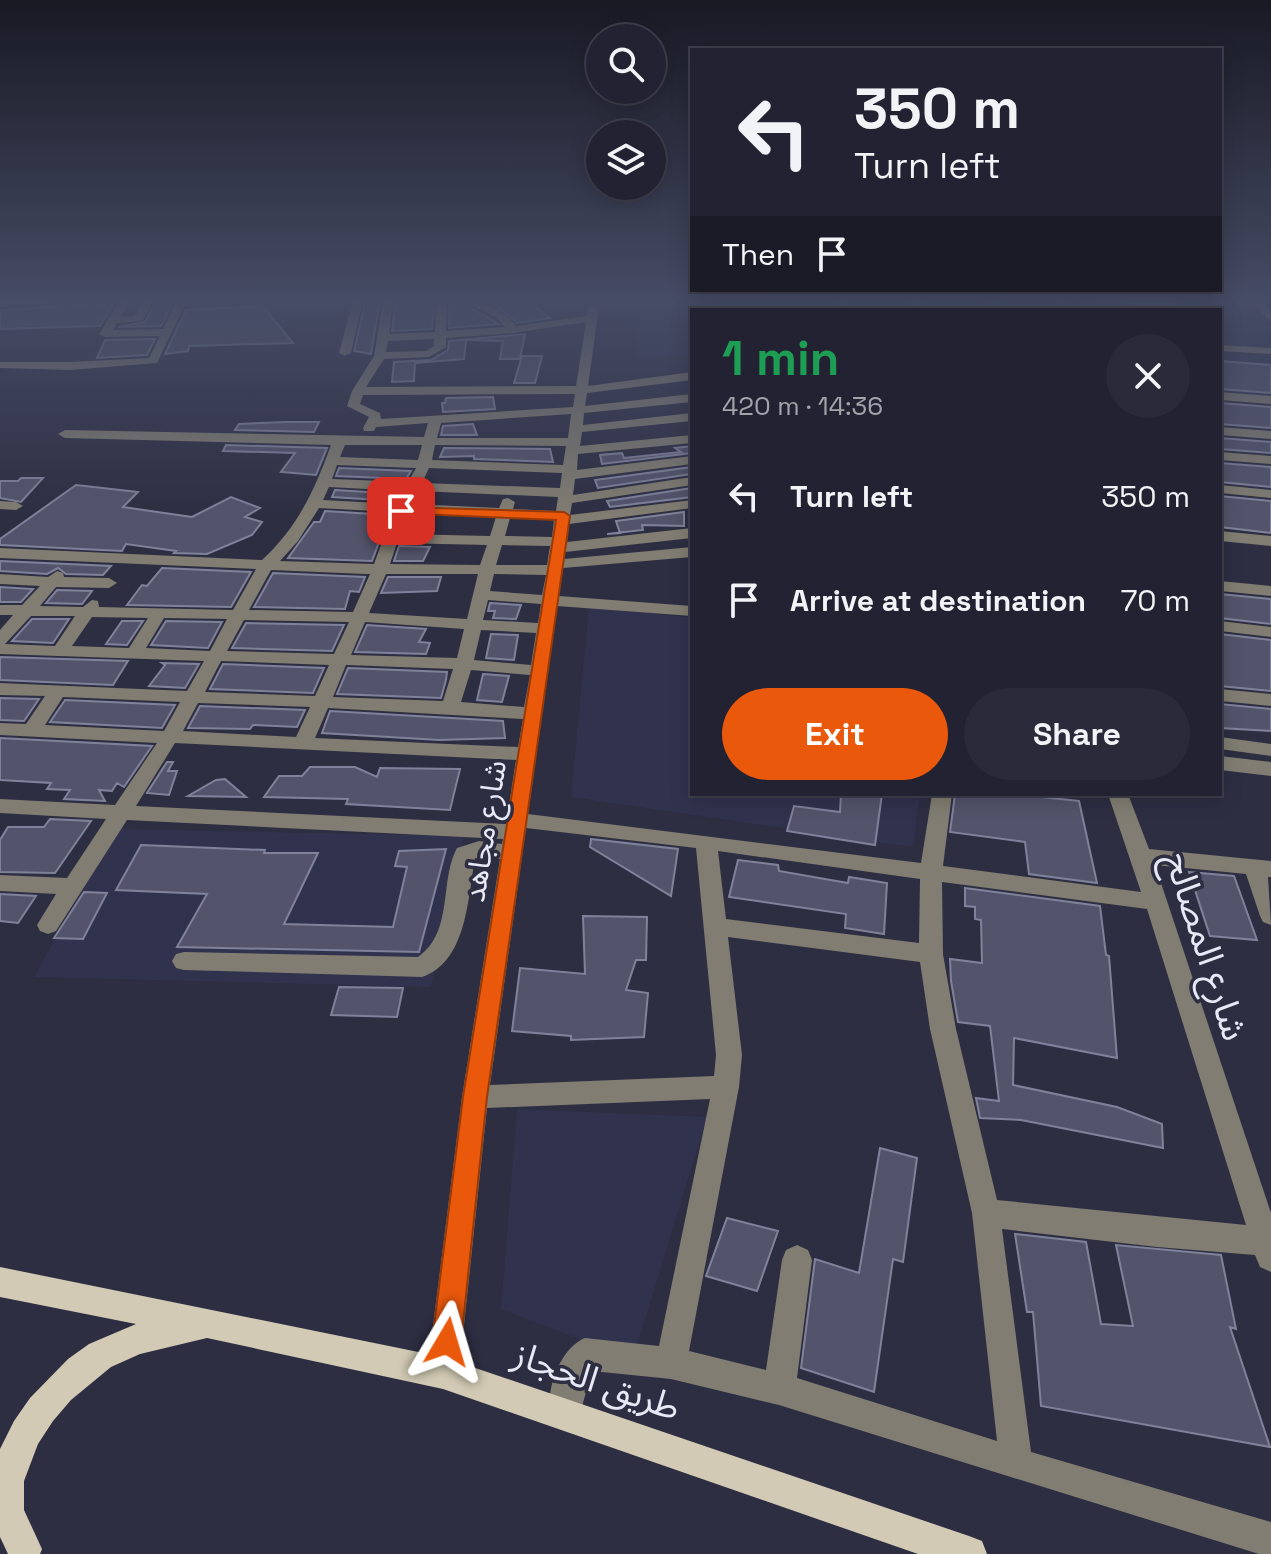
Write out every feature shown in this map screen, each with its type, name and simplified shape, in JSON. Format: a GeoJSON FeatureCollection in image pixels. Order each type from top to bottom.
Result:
{"type":"FeatureCollection","features":[{"type":"Feature","properties":{"kind":"main road","name":"طريق الحجاز"},"geometry":{"type":"LineString","coordinates":[[0,1282],[443,1373],[565,1412],[969,1554]]}},
{"type":"Feature","properties":{"kind":"main road"},"geometry":{"type":"LineString","coordinates":[[19,1545],[5,1504],[4,1482],[10,1457],[45,1400],[94,1358],[121,1345],[211,1323]]}},
{"type":"Feature","properties":{"kind":"street"},"geometry":{"type":"LineString","coordinates":[[360,442],[375,414],[356,408],[352,403],[370,373]]}},
{"type":"Feature","properties":{"kind":"street","name":"شارع مجاهد"},"geometry":{"type":"LineString","coordinates":[[443,1373],[475,1097],[585,373]]}},
{"type":"Feature","properties":{"kind":"street"},"geometry":{"type":"LineString","coordinates":[[568,488],[643,382],[690,376]]}},
{"type":"Feature","properties":{"kind":"street"},"geometry":{"type":"LineString","coordinates":[[643,382],[651,403]]}},
{"type":"Feature","properties":{"kind":"street"},"geometry":{"type":"LineString","coordinates":[[501,390],[568,488]]}},
{"type":"Feature","properties":{"kind":"street"},"geometry":{"type":"LineString","coordinates":[[358,391],[501,390]]}},
{"type":"Feature","properties":{"kind":"street"},"geometry":{"type":"LineString","coordinates":[[501,390],[514,441],[511,468]]}},
{"type":"Feature","properties":{"kind":"street"},"geometry":{"type":"LineString","coordinates":[[1222,396],[1271,400]]}},
{"type":"Feature","properties":{"kind":"street"},"geometry":{"type":"LineString","coordinates":[[0,553],[266,565],[487,569],[651,403],[686,399]]}},
{"type":"Feature","properties":{"kind":"street"},"geometry":{"type":"LineString","coordinates":[[506,414],[568,488],[690,551]]}},
{"type":"Feature","properties":{"kind":"street"},"geometry":{"type":"LineString","coordinates":[[372,423],[506,414]]}},
{"type":"Feature","properties":{"kind":"street"},"geometry":{"type":"LineString","coordinates":[[303,743],[381,568],[411,488],[424,465],[435,419]]}},
{"type":"Feature","properties":{"kind":"street"},"geometry":{"type":"LineString","coordinates":[[390,538],[495,540],[568,488],[690,419]]}},
{"type":"Feature","properties":{"kind":"street"},"geometry":{"type":"LineString","coordinates":[[1222,431],[1271,435]]}},
{"type":"Feature","properties":{"kind":"street"},"geometry":{"type":"LineString","coordinates":[[65,434],[339,442],[514,441],[568,488],[657,536],[690,533]]}},
{"type":"Feature","properties":{"kind":"street"},"geometry":{"type":"LineString","coordinates":[[317,504],[401,511],[505,514],[687,439]]}},
{"type":"Feature","properties":{"kind":"street"},"geometry":{"type":"LineString","coordinates":[[467,466],[473,441]]}},
{"type":"Feature","properties":{"kind":"street"},"geometry":{"type":"LineString","coordinates":[[48,925],[170,737],[266,565],[286,548],[317,504],[339,442]]}},
{"type":"Feature","properties":{"kind":"street"},"geometry":{"type":"LineString","coordinates":[[378,463],[387,442]]}},
{"type":"Feature","properties":{"kind":"street"},"geometry":{"type":"LineString","coordinates":[[1222,456],[1271,460]]}},
{"type":"Feature","properties":{"kind":"street"},"geometry":{"type":"LineString","coordinates":[[568,488],[690,458]]}},
{"type":"Feature","properties":{"kind":"street"},"geometry":{"type":"LineString","coordinates":[[332,461],[511,468],[568,488],[647,509],[690,504]]}},
{"type":"Feature","properties":{"kind":"street"},"geometry":{"type":"LineString","coordinates":[[323,483],[512,490],[635,488],[690,481]]}},
{"type":"Feature","properties":{"kind":"street"},"geometry":{"type":"LineString","coordinates":[[635,488],[657,536]]}},
{"type":"Feature","properties":{"kind":"street"},"geometry":{"type":"LineString","coordinates":[[1222,489],[1271,494]]}},
{"type":"Feature","properties":{"kind":"street"},"geometry":{"type":"LineString","coordinates":[[450,707],[495,540],[512,490]]}},
{"type":"Feature","properties":{"kind":"street"},"geometry":{"type":"LineString","coordinates":[[0,505],[16,506]]}},
{"type":"Feature","properties":{"kind":"street"},"geometry":{"type":"LineString","coordinates":[[444,538],[455,512]]}},
{"type":"Feature","properties":{"kind":"street"},"geometry":{"type":"LineString","coordinates":[[1222,536],[1271,541]]}},
{"type":"Feature","properties":{"kind":"street"},"geometry":{"type":"LineString","coordinates":[[0,640],[71,557]]}},
{"type":"Feature","properties":{"kind":"street"},"geometry":{"type":"LineString","coordinates":[[59,652],[130,559]]}},
{"type":"Feature","properties":{"kind":"street"},"geometry":{"type":"LineString","coordinates":[[0,579],[109,583]]}},
{"type":"Feature","properties":{"kind":"street"},"geometry":{"type":"LineString","coordinates":[[1222,586],[1271,591]]}},
{"type":"Feature","properties":{"kind":"street"},"geometry":{"type":"LineString","coordinates":[[481,595],[690,611]]}},
{"type":"Feature","properties":{"kind":"street"},"geometry":{"type":"LineString","coordinates":[[0,610],[360,617],[547,629]]}},
{"type":"Feature","properties":{"kind":"street"},"geometry":{"type":"LineString","coordinates":[[135,653],[158,615]]}},
{"type":"Feature","properties":{"kind":"street"},"geometry":{"type":"LineString","coordinates":[[1222,626],[1271,632]]}},
{"type":"Feature","properties":{"kind":"street"},"geometry":{"type":"LineString","coordinates":[[0,649],[464,664],[540,671]]}},
{"type":"Feature","properties":{"kind":"street"},"geometry":{"type":"LineString","coordinates":[[0,689],[450,707],[534,714]]}},
{"type":"Feature","properties":{"kind":"street"},"geometry":{"type":"LineString","coordinates":[[32,730],[58,691]]}},
{"type":"Feature","properties":{"kind":"street"},"geometry":{"type":"LineString","coordinates":[[1222,695],[1271,700]]}},
{"type":"Feature","properties":{"kind":"street"},"geometry":{"type":"LineString","coordinates":[[0,729],[528,754]]}},
{"type":"Feature","properties":{"kind":"street"},"geometry":{"type":"LineString","coordinates":[[1222,743],[1271,750]]}},
{"type":"Feature","properties":{"kind":"street"},"geometry":{"type":"LineString","coordinates":[[1222,763],[1271,769]]}},
{"type":"Feature","properties":{"kind":"street"},"geometry":{"type":"LineString","coordinates":[[942,796],[931,872],[931,954],[943,1029],[986,1213],[1016,1464]]}},
{"type":"Feature","properties":{"kind":"street","name":"شارع المصالح"},"geometry":{"type":"LineString","coordinates":[[1119,796],[1268,1249]]}},
{"type":"Feature","properties":{"kind":"street"},"geometry":{"type":"LineString","coordinates":[[0,806],[515,835],[706,842],[1155,902]]}},
{"type":"Feature","properties":{"kind":"street"},"geometry":{"type":"LineString","coordinates":[[184,961],[422,967],[440,955],[446,941],[465,853],[515,835]]}},
{"type":"Feature","properties":{"kind":"street"},"geometry":{"type":"LineString","coordinates":[[671,1363],[726,1087],[729,1055],[706,842]]}},
{"type":"Feature","properties":{"kind":"street"},"geometry":{"type":"LineString","coordinates":[[1141,856],[1262,868],[1271,916]]}},
{"type":"Feature","properties":{"kind":"street"},"geometry":{"type":"LineString","coordinates":[[0,883],[71,887]]}},
{"type":"Feature","properties":{"kind":"street"},"geometry":{"type":"LineString","coordinates":[[716,927],[931,954]]}},
{"type":"Feature","properties":{"kind":"street"},"geometry":{"type":"LineString","coordinates":[[475,1097],[726,1087]]}},
{"type":"Feature","properties":{"kind":"street"},"geometry":{"type":"LineString","coordinates":[[986,1213],[1268,1249]]}},
{"type":"Feature","properties":{"kind":"street"},"geometry":{"type":"LineString","coordinates":[[779,1389],[797,1260]]}},
{"type":"Feature","properties":{"kind":"street"},"geometry":{"type":"LineString","coordinates":[[565,1412],[572,1372],[576,1362],[585,1354],[671,1363],[779,1389],[1271,1540]]}},
{"type":"Feature","properties":{"kind":"shaded area"},"geometry":{"type":"Polygon","coordinates":[[[1222,373],[1271,373],[1271,397],[1222,392],[1222,373]]]}},
{"type":"Feature","properties":{"kind":"shaded area"},"geometry":{"type":"Polygon","coordinates":[[[589,605],[690,618],[690,796],[920,796],[913,847],[571,797],[589,605]]]}},
{"type":"Feature","properties":{"kind":"shaded area"},"geometry":{"type":"Polygon","coordinates":[[[116,829],[464,836],[431,987],[34,977],[116,829]]]}},
{"type":"Feature","properties":{"kind":"shaded area"},"geometry":{"type":"Polygon","coordinates":[[[517,1109],[707,1117],[633,1359],[501,1309],[517,1109]]]}},
{"type":"Feature","properties":{"kind":"building"},"geometry":{"type":"Polygon","coordinates":[[[393,373],[414,373],[414,381],[392,382],[393,373]]]}},
{"type":"Feature","properties":{"kind":"building"},"geometry":{"type":"Polygon","coordinates":[[[517,373],[538,373],[535,383],[514,383],[517,373]]]}},
{"type":"Feature","properties":{"kind":"building"},"geometry":{"type":"Polygon","coordinates":[[[1222,373],[1271,373],[1271,393],[1222,389],[1222,373]]]}},
{"type":"Feature","properties":{"kind":"building"},"geometry":{"type":"Polygon","coordinates":[[[493,397],[495,409],[443,412],[442,403],[446,398],[493,397]]]}},
{"type":"Feature","properties":{"kind":"building"},"geometry":{"type":"Polygon","coordinates":[[[1222,403],[1271,407],[1271,428],[1222,424],[1222,403]]]}},
{"type":"Feature","properties":{"kind":"building"},"geometry":{"type":"Polygon","coordinates":[[[319,422],[314,432],[235,430],[239,424],[319,422]]]}},
{"type":"Feature","properties":{"kind":"building"},"geometry":{"type":"Polygon","coordinates":[[[473,424],[477,435],[441,435],[443,426],[473,424]]]}},
{"type":"Feature","properties":{"kind":"building"},"geometry":{"type":"Polygon","coordinates":[[[1222,438],[1271,442],[1271,453],[1222,449],[1222,438]]]}},
{"type":"Feature","properties":{"kind":"building"},"geometry":{"type":"Polygon","coordinates":[[[226,445],[327,448],[316,475],[281,472],[295,453],[223,451],[226,445]]]}},
{"type":"Feature","properties":{"kind":"building"},"geometry":{"type":"Polygon","coordinates":[[[690,446],[690,453],[602,464],[600,455],[622,453],[624,458],[681,452],[675,448],[690,446]]]}},
{"type":"Feature","properties":{"kind":"building"},"geometry":{"type":"Polygon","coordinates":[[[444,448],[550,449],[553,462],[474,459],[474,456],[440,457],[444,448]]]}},
{"type":"Feature","properties":{"kind":"building"},"geometry":{"type":"Polygon","coordinates":[[[1222,463],[1271,467],[1271,487],[1222,482],[1222,463]]]}},
{"type":"Feature","properties":{"kind":"building"},"geometry":{"type":"Polygon","coordinates":[[[690,467],[690,474],[598,488],[595,480],[690,467]]]}},
{"type":"Feature","properties":{"kind":"building"},"geometry":{"type":"Polygon","coordinates":[[[339,468],[411,471],[406,479],[336,476],[339,468]]]}},
{"type":"Feature","properties":{"kind":"building"},"geometry":{"type":"Polygon","coordinates":[[[21,478],[43,478],[21,502],[0,498],[0,481],[18,481],[21,478]]]}},
{"type":"Feature","properties":{"kind":"building"},"geometry":{"type":"Polygon","coordinates":[[[76,485],[138,492],[123,507],[192,517],[231,497],[260,508],[245,517],[262,522],[252,535],[207,554],[174,553],[176,551],[126,544],[122,551],[0,545],[0,539],[76,485]]]}},
{"type":"Feature","properties":{"kind":"building"},"geometry":{"type":"Polygon","coordinates":[[[690,488],[690,497],[610,507],[607,501],[690,488]]]}},
{"type":"Feature","properties":{"kind":"building"},"geometry":{"type":"Polygon","coordinates":[[[335,490],[399,494],[395,501],[332,497],[335,490]]]}},
{"type":"Feature","properties":{"kind":"building"},"geometry":{"type":"Polygon","coordinates":[[[1222,496],[1271,501],[1271,533],[1222,527],[1222,496]]]}},
{"type":"Feature","properties":{"kind":"building"},"geometry":{"type":"Polygon","coordinates":[[[325,511],[389,515],[372,561],[288,558],[314,522],[320,522],[325,511]]]}},
{"type":"Feature","properties":{"kind":"building"},"geometry":{"type":"Polygon","coordinates":[[[684,512],[684,526],[642,525],[643,530],[620,533],[616,521],[684,512]]]}},
{"type":"Feature","properties":{"kind":"building"},"geometry":{"type":"Polygon","coordinates":[[[399,546],[430,547],[423,561],[394,561],[399,546]]]}},
{"type":"Feature","properties":{"kind":"building"},"geometry":{"type":"Polygon","coordinates":[[[0,561],[111,566],[103,575],[66,574],[58,568],[47,574],[0,571],[0,561]]]}},
{"type":"Feature","properties":{"kind":"building"},"geometry":{"type":"Polygon","coordinates":[[[162,568],[251,572],[231,607],[127,605],[142,585],[147,586],[162,568]]]}},
{"type":"Feature","properties":{"kind":"building"},"geometry":{"type":"Polygon","coordinates":[[[273,573],[365,577],[359,592],[350,591],[345,609],[254,607],[273,573]]]}},
{"type":"Feature","properties":{"kind":"building"},"geometry":{"type":"Polygon","coordinates":[[[388,577],[441,577],[437,591],[381,593],[388,577]]]}},
{"type":"Feature","properties":{"kind":"building"},"geometry":{"type":"Polygon","coordinates":[[[0,587],[33,589],[21,602],[0,602],[0,587]]]}},
{"type":"Feature","properties":{"kind":"building"},"geometry":{"type":"Polygon","coordinates":[[[57,590],[92,591],[82,604],[46,603],[57,590]]]}},
{"type":"Feature","properties":{"kind":"building"},"geometry":{"type":"Polygon","coordinates":[[[1222,594],[1271,599],[1271,624],[1222,618],[1222,594]]]}},
{"type":"Feature","properties":{"kind":"building"},"geometry":{"type":"Polygon","coordinates":[[[490,603],[521,605],[516,619],[493,618],[495,611],[488,611],[490,603]]]}},
{"type":"Feature","properties":{"kind":"building"},"geometry":{"type":"Polygon","coordinates":[[[32,619],[69,619],[53,643],[12,641],[32,619]]]}},
{"type":"Feature","properties":{"kind":"building"},"geometry":{"type":"Polygon","coordinates":[[[122,621],[143,621],[127,645],[106,644],[122,621]]]}},
{"type":"Feature","properties":{"kind":"building"},"geometry":{"type":"Polygon","coordinates":[[[166,621],[222,622],[208,648],[151,645],[166,621]]]}},
{"type":"Feature","properties":{"kind":"building"},"geometry":{"type":"Polygon","coordinates":[[[246,623],[344,625],[332,651],[232,648],[246,623]]]}},
{"type":"Feature","properties":{"kind":"building"},"geometry":{"type":"Polygon","coordinates":[[[367,625],[426,629],[419,642],[430,643],[426,654],[355,652],[367,625]]]}},
{"type":"Feature","properties":{"kind":"building"},"geometry":{"type":"Polygon","coordinates":[[[491,634],[518,635],[514,660],[486,658],[491,634]]]}},
{"type":"Feature","properties":{"kind":"building"},"geometry":{"type":"Polygon","coordinates":[[[1222,634],[1271,640],[1271,691],[1222,686],[1222,634]]]}},
{"type":"Feature","properties":{"kind":"building"},"geometry":{"type":"Polygon","coordinates":[[[0,657],[128,661],[113,685],[0,680],[0,657]]]}},
{"type":"Feature","properties":{"kind":"building"},"geometry":{"type":"Polygon","coordinates":[[[162,663],[199,664],[185,688],[149,686],[165,665],[162,663]]]}},
{"type":"Feature","properties":{"kind":"building"},"geometry":{"type":"Polygon","coordinates":[[[223,664],[324,668],[313,693],[210,689],[223,664]]]}},
{"type":"Feature","properties":{"kind":"building"},"geometry":{"type":"Polygon","coordinates":[[[348,668],[447,672],[441,698],[337,694],[348,668]]]}},
{"type":"Feature","properties":{"kind":"building"},"geometry":{"type":"Polygon","coordinates":[[[483,674],[509,676],[502,702],[477,700],[483,674]]]}},
{"type":"Feature","properties":{"kind":"building"},"geometry":{"type":"Polygon","coordinates":[[[0,698],[39,699],[24,721],[0,720],[0,698]]]}},
{"type":"Feature","properties":{"kind":"building"},"geometry":{"type":"Polygon","coordinates":[[[65,700],[175,705],[162,728],[50,722],[65,700]]]}},
{"type":"Feature","properties":{"kind":"building"},"geometry":{"type":"Polygon","coordinates":[[[1222,704],[1271,709],[1271,731],[1222,728],[1222,704]]]}},
{"type":"Feature","properties":{"kind":"building"},"geometry":{"type":"Polygon","coordinates":[[[200,706],[305,710],[297,727],[253,725],[250,729],[188,728],[200,706]]]}},
{"type":"Feature","properties":{"kind":"building"},"geometry":{"type":"Polygon","coordinates":[[[330,711],[503,721],[505,738],[439,740],[322,733],[330,711]]]}},
{"type":"Feature","properties":{"kind":"building"},"geometry":{"type":"Polygon","coordinates":[[[0,738],[152,746],[124,787],[117,783],[112,791],[99,790],[105,801],[64,799],[70,790],[47,789],[51,783],[0,780],[0,738]]]}},
{"type":"Feature","properties":{"kind":"building"},"geometry":{"type":"Polygon","coordinates":[[[167,762],[173,762],[168,771],[177,771],[169,795],[147,793],[167,762]]]}},
{"type":"Feature","properties":{"kind":"building"},"geometry":{"type":"Polygon","coordinates":[[[310,767],[355,767],[377,777],[380,768],[460,769],[450,810],[346,804],[348,799],[264,797],[279,776],[302,776],[310,767]]]}},
{"type":"Feature","properties":{"kind":"building"},"geometry":{"type":"Polygon","coordinates":[[[225,779],[246,797],[188,796],[216,780],[225,779]]]}},
{"type":"Feature","properties":{"kind":"building"},"geometry":{"type":"Polygon","coordinates":[[[841,796],[882,796],[875,845],[787,831],[794,806],[840,812],[841,796]]]}},
{"type":"Feature","properties":{"kind":"building"},"geometry":{"type":"Polygon","coordinates":[[[955,796],[1033,796],[1079,801],[1097,883],[1029,874],[1025,842],[950,832],[955,796]]]}},
{"type":"Feature","properties":{"kind":"building"},"geometry":{"type":"Polygon","coordinates":[[[50,819],[91,821],[55,873],[0,872],[0,840],[8,827],[44,827],[50,819]]]}},
{"type":"Feature","properties":{"kind":"building"},"geometry":{"type":"Polygon","coordinates":[[[591,839],[678,849],[671,896],[590,847],[591,839]]]}},
{"type":"Feature","properties":{"kind":"building"},"geometry":{"type":"Polygon","coordinates":[[[141,845],[265,850],[264,853],[318,853],[284,924],[393,927],[407,867],[395,866],[399,851],[446,849],[419,952],[177,947],[207,894],[116,890],[141,845]]]}},
{"type":"Feature","properties":{"kind":"building"},"geometry":{"type":"Polygon","coordinates":[[[738,860],[778,865],[779,871],[848,883],[849,877],[887,883],[884,934],[845,928],[846,914],[729,897],[738,860]]]}},
{"type":"Feature","properties":{"kind":"building"},"geometry":{"type":"Polygon","coordinates":[[[1189,872],[1234,876],[1257,940],[1210,936],[1189,872]]]}},
{"type":"Feature","properties":{"kind":"building"},"geometry":{"type":"Polygon","coordinates":[[[965,888],[1100,906],[1106,955],[1109,956],[1117,1058],[1014,1038],[1013,1085],[1117,1107],[1162,1124],[1163,1148],[1021,1120],[980,1118],[976,1098],[999,1101],[990,1026],[958,1022],[951,981],[950,959],[982,963],[981,920],[975,919],[975,907],[965,906],[965,888]]]}},
{"type":"Feature","properties":{"kind":"building"},"geometry":{"type":"Polygon","coordinates":[[[84,892],[107,893],[83,939],[54,938],[84,892]]]}},
{"type":"Feature","properties":{"kind":"building"},"geometry":{"type":"Polygon","coordinates":[[[0,894],[36,896],[18,923],[0,921],[0,894]]]}},
{"type":"Feature","properties":{"kind":"building"},"geometry":{"type":"Polygon","coordinates":[[[583,916],[647,917],[646,960],[636,960],[626,990],[648,993],[644,1037],[571,1040],[571,1036],[512,1031],[520,968],[585,974],[583,916]]]}},
{"type":"Feature","properties":{"kind":"building"},"geometry":{"type":"Polygon","coordinates":[[[339,987],[403,988],[397,1017],[331,1015],[339,987]]]}},
{"type":"Feature","properties":{"kind":"building"},"geometry":{"type":"Polygon","coordinates":[[[880,1148],[917,1158],[903,1262],[893,1259],[874,1392],[801,1368],[815,1259],[859,1273],[880,1148]]]}},
{"type":"Feature","properties":{"kind":"building"},"geometry":{"type":"Polygon","coordinates":[[[727,1218],[778,1231],[757,1291],[706,1276],[727,1218]]]}},
{"type":"Feature","properties":{"kind":"building"},"geometry":{"type":"Polygon","coordinates":[[[1015,1234],[1086,1242],[1101,1324],[1133,1326],[1116,1245],[1221,1255],[1236,1329],[1230,1327],[1270,1447],[1041,1406],[1033,1312],[1027,1312],[1015,1234]]]}},
{"type":"Feature","properties":{"kind":"route"},"geometry":{"type":"LineString","coordinates":[[401,511],[564,516],[475,1097],[447,1342]]}}]}
